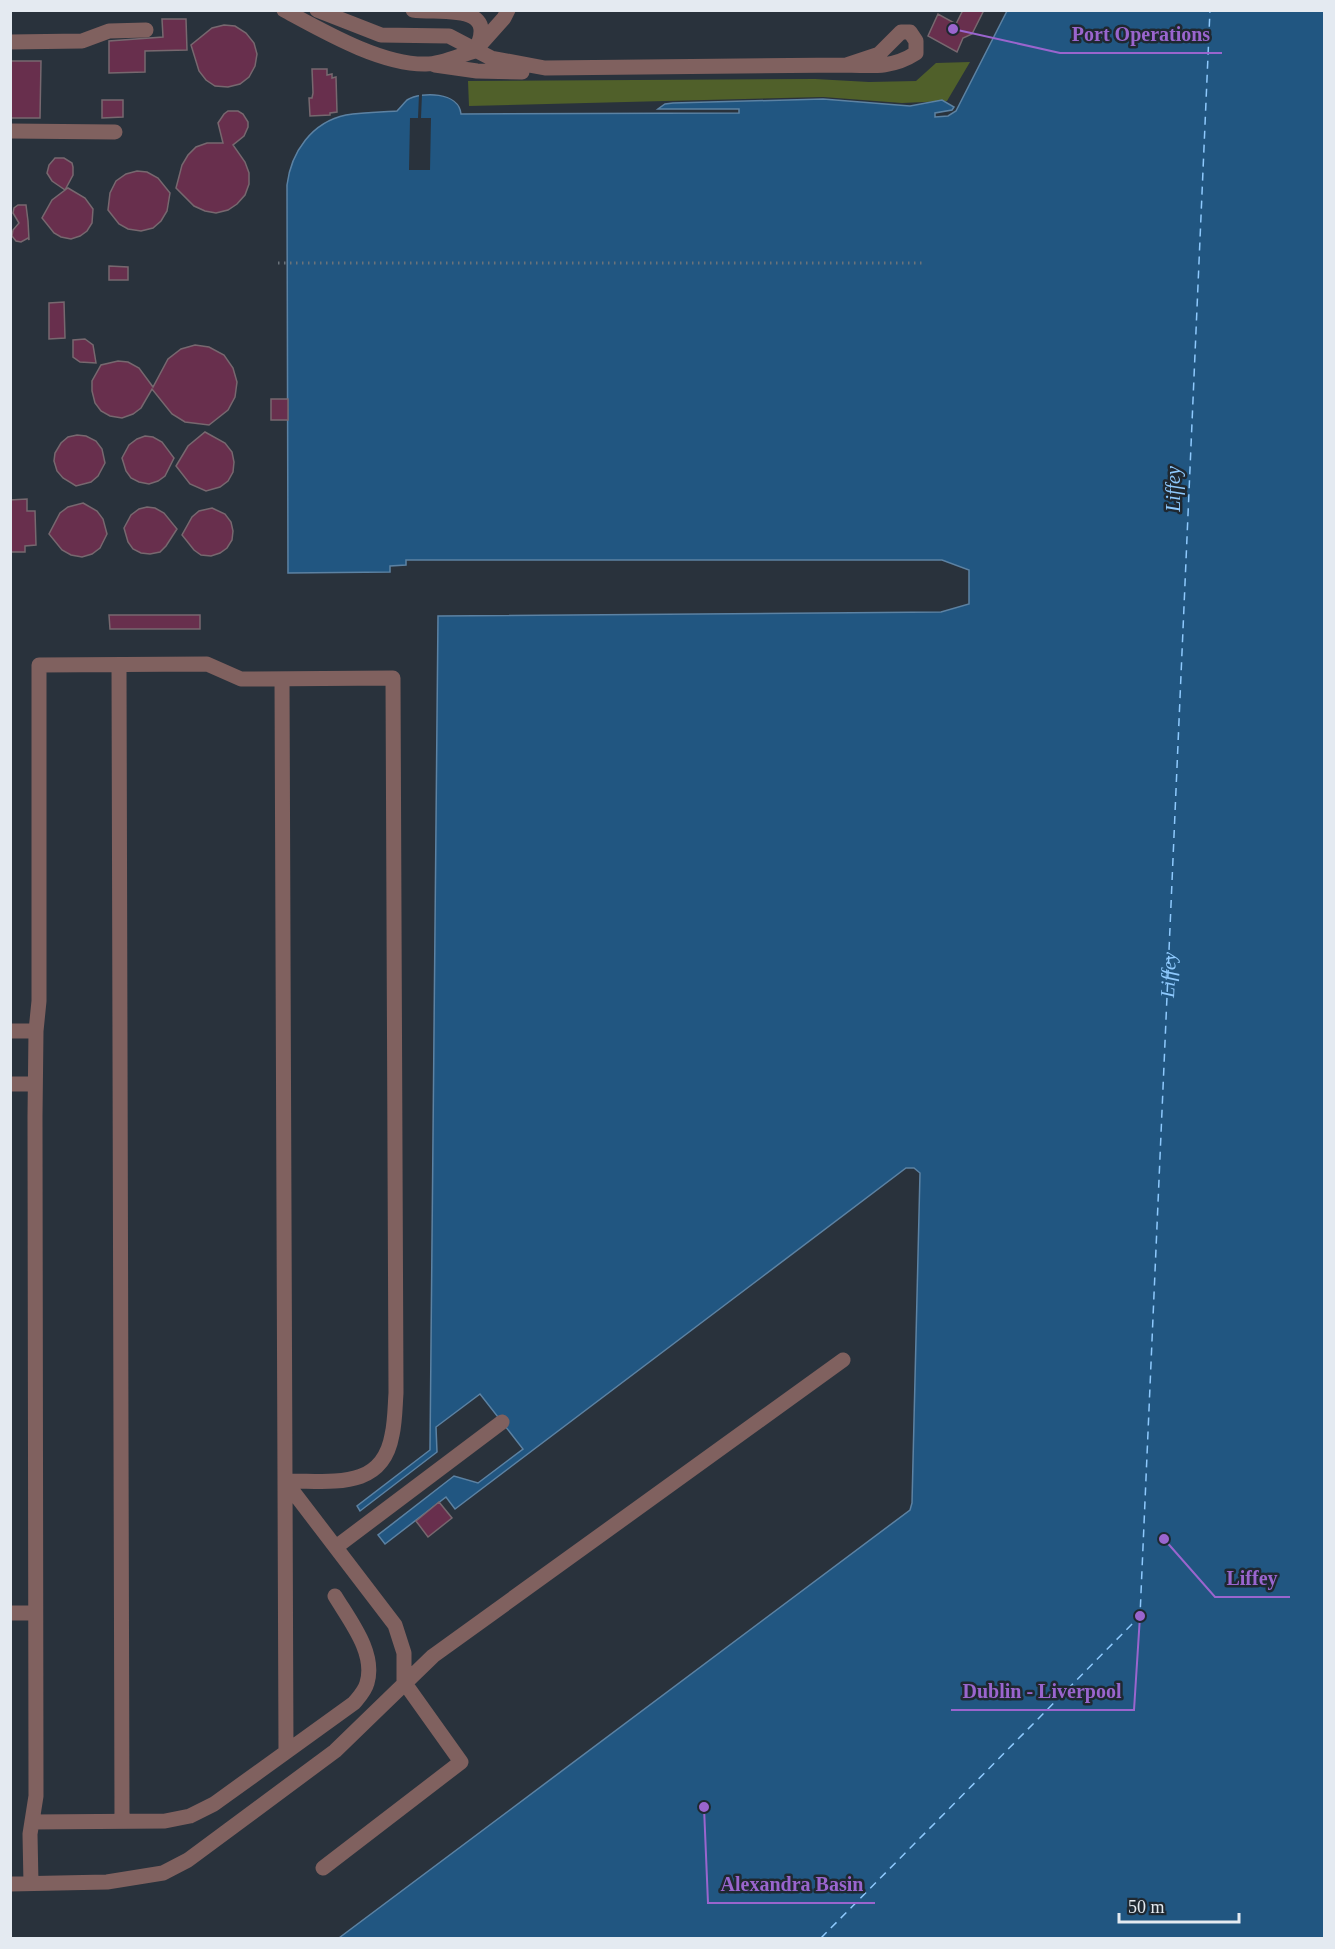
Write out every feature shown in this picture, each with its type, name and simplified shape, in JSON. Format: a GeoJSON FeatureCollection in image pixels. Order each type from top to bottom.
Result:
{"type":"FeatureCollection","features":[{"type":"Feature","properties":{"kind":"street"},"geometry":{"type":"LineString","coordinates":[[284,10],[347,42],[396,60],[477,71],[521,72],[545,68],[846,65]]}},
{"type":"Feature","properties":{"kind":"street"},"geometry":{"type":"LineString","coordinates":[[317,10],[381,35],[449,36],[490,58],[545,68]]}},
{"type":"Feature","properties":{"kind":"street"},"geometry":{"type":"LineString","coordinates":[[413,10],[460,12],[472,16],[479,21],[482,29],[481,39],[475,51]]}},
{"type":"Feature","properties":{"kind":"street"},"geometry":{"type":"LineString","coordinates":[[428,64],[475,51],[504,18],[508,10]]}},
{"type":"Feature","properties":{"kind":"street"},"geometry":{"type":"LineString","coordinates":[[10,42],[82,41],[109,31],[146,30]]}},
{"type":"Feature","properties":{"kind":"street"},"geometry":{"type":"LineString","coordinates":[[10,131],[115,132]]}},
{"type":"Feature","properties":{"kind":"street"},"geometry":{"type":"LineString","coordinates":[[31,1884],[30,1834],[36,1796],[35,1084],[39,1001],[39,665],[207,664],[241,679],[393,678],[396,1393],[392,1436],[386,1455],[373,1472],[355,1480],[285,1480]]}},
{"type":"Feature","properties":{"kind":"street"},"geometry":{"type":"LineString","coordinates":[[119,665],[122,1821]]}},
{"type":"Feature","properties":{"kind":"street"},"geometry":{"type":"LineString","coordinates":[[282,679],[286,1752]]}},
{"type":"Feature","properties":{"kind":"street"},"geometry":{"type":"LineString","coordinates":[[10,1031],[36,1031]]}},
{"type":"Feature","properties":{"kind":"street"},"geometry":{"type":"LineString","coordinates":[[10,1084],[35,1084]]}},
{"type":"Feature","properties":{"kind":"street"},"geometry":{"type":"LineString","coordinates":[[10,1884],[107,1882],[140,1878],[164,1873],[188,1860],[334,1751],[433,1656],[843,1360]]}},
{"type":"Feature","properties":{"kind":"street"},"geometry":{"type":"LineString","coordinates":[[336,1547],[502,1422]]}},
{"type":"Feature","properties":{"kind":"street"},"geometry":{"type":"LineString","coordinates":[[285,1480],[395,1625],[404,1653],[404,1682],[461,1762],[322,1868]]}},
{"type":"Feature","properties":{"kind":"street"},"geometry":{"type":"LineString","coordinates":[[32,1822],[165,1821],[190,1816],[214,1804],[354,1703],[367,1684],[367,1656],[335,1596]]}},
{"type":"Feature","properties":{"kind":"street"},"geometry":{"type":"LineString","coordinates":[[10,1613],[35,1613]]}},
{"type":"Feature","properties":{"kind":"path"},"geometry":{"type":"LineString","coordinates":[[278,262],[926,263]]}},
{"type":"Feature","properties":{"kind":"green space"},"geometry":{"type":"Polygon","coordinates":[[[970,62],[947,101],[902,103],[823,97],[469,106],[468,81],[815,79],[869,82],[916,81],[936,63],[970,62]]]}},
{"type":"Feature","properties":{"kind":"water"},"geometry":{"type":"Polygon","coordinates":[[[1007,11],[1324,11],[1324,1938],[339,1938],[910,1510],[912,1503],[920,1173],[914,1168],[906,1168],[455,1509],[446,1497],[385,1544],[378,1535],[454,1476],[478,1483],[523,1449],[480,1394],[436,1427],[437,1452],[360,1511],[357,1506],[430,1450],[438,616],[941,612],[969,604],[969,570],[942,560],[406,560],[406,565],[390,566],[390,572],[288,573],[287,185],[293,161],[305,140],[323,124],[346,115],[397,111],[407,100],[421,95],[439,95],[454,101],[461,114],[739,113],[739,109],[658,109],[665,104],[673,103],[823,99],[910,106],[942,100],[954,107],[952,110],[935,113],[935,117],[948,116],[956,111],[1007,11]]]}},
{"type":"Feature","properties":{"kind":"pier"},"geometry":{"type":"Polygon","coordinates":[[[419,94],[422,94],[421,118],[431,118],[430,170],[409,170],[410,118],[418,118],[419,94]]]}},
{"type":"Feature","properties":{"kind":"building"},"geometry":{"type":"Polygon","coordinates":[[[963,10],[984,10],[972,34],[963,38],[957,52],[928,36],[938,14],[956,24],[963,10]]]}},
{"type":"Feature","properties":{"kind":"building"},"geometry":{"type":"Polygon","coordinates":[[[162,19],[186,19],[187,50],[145,51],[145,72],[109,73],[109,41],[163,37],[162,19]]]}},
{"type":"Feature","properties":{"kind":"building"},"geometry":{"type":"Polygon","coordinates":[[[224,25],[235,26],[246,33],[254,43],[257,54],[255,66],[249,77],[240,84],[228,87],[215,86],[206,80],[199,71],[191,45],[212,28],[224,25]]]}},
{"type":"Feature","properties":{"kind":"building"},"geometry":{"type":"Polygon","coordinates":[[[10,61],[41,61],[40,118],[10,118],[10,61]]]}},
{"type":"Feature","properties":{"kind":"building"},"geometry":{"type":"Polygon","coordinates":[[[312,69],[327,69],[327,75],[332,74],[332,78],[336,77],[337,112],[330,113],[330,115],[310,116],[309,98],[312,98],[313,93],[312,69]]]}},
{"type":"Feature","properties":{"kind":"building"},"geometry":{"type":"Polygon","coordinates":[[[102,100],[123,100],[123,117],[102,118],[102,100]]]}},
{"type":"Feature","properties":{"kind":"building"},"geometry":{"type":"Polygon","coordinates":[[[228,111],[238,111],[248,122],[244,136],[233,145],[245,162],[249,173],[249,184],[245,195],[237,204],[228,210],[216,213],[194,206],[176,188],[182,165],[196,147],[207,143],[223,143],[218,123],[228,111]]]}},
{"type":"Feature","properties":{"kind":"building"},"geometry":{"type":"Polygon","coordinates":[[[55,158],[64,158],[72,163],[73,175],[65,190],[52,181],[47,173],[49,165],[55,158]]]}},
{"type":"Feature","properties":{"kind":"building"},"geometry":{"type":"Polygon","coordinates":[[[137,171],[147,172],[158,178],[170,193],[167,211],[161,221],[153,228],[141,231],[128,229],[119,224],[108,210],[110,193],[116,181],[126,174],[137,171]]]}},
{"type":"Feature","properties":{"kind":"building"},"geometry":{"type":"Polygon","coordinates":[[[68,188],[85,198],[93,209],[92,223],[87,231],[71,239],[54,233],[42,218],[52,200],[68,188]]]}},
{"type":"Feature","properties":{"kind":"building"},"geometry":{"type":"Polygon","coordinates":[[[18,205],[26,205],[28,221],[29,240],[28,238],[21,242],[16,241],[12,236],[13,230],[19,223],[13,213],[14,208],[18,205]]]}},
{"type":"Feature","properties":{"kind":"building"},"geometry":{"type":"Polygon","coordinates":[[[109,266],[128,267],[128,280],[109,280],[109,266]]]}},
{"type":"Feature","properties":{"kind":"building"},"geometry":{"type":"Polygon","coordinates":[[[64,302],[65,338],[49,339],[49,303],[64,302]]]}},
{"type":"Feature","properties":{"kind":"building"},"geometry":{"type":"Polygon","coordinates":[[[85,339],[93,345],[96,363],[80,362],[73,357],[73,340],[85,339]]]}},
{"type":"Feature","properties":{"kind":"building"},"geometry":{"type":"Polygon","coordinates":[[[195,345],[209,347],[224,355],[233,368],[237,382],[235,397],[228,410],[209,425],[185,422],[172,414],[152,389],[141,408],[122,418],[110,416],[101,411],[95,403],[92,381],[101,365],[118,361],[128,362],[139,368],[153,387],[168,359],[181,349],[195,345]]]}},
{"type":"Feature","properties":{"kind":"building"},"geometry":{"type":"Polygon","coordinates":[[[271,399],[288,399],[288,420],[271,420],[271,399]]]}},
{"type":"Feature","properties":{"kind":"building"},"geometry":{"type":"Polygon","coordinates":[[[205,432],[225,443],[232,452],[234,462],[233,472],[228,481],[220,487],[206,491],[190,484],[176,466],[188,446],[205,432]]]}},
{"type":"Feature","properties":{"kind":"building"},"geometry":{"type":"Polygon","coordinates":[[[77,435],[96,441],[102,449],[105,463],[98,476],[91,482],[76,486],[63,478],[57,471],[54,461],[55,453],[61,443],[68,437],[77,435]]]}},
{"type":"Feature","properties":{"kind":"building"},"geometry":{"type":"Polygon","coordinates":[[[145,436],[162,442],[174,458],[165,476],[149,484],[131,478],[122,458],[129,445],[145,436]]]}},
{"type":"Feature","properties":{"kind":"building"},"geometry":{"type":"Polygon","coordinates":[[[27,499],[27,511],[35,511],[36,545],[25,546],[25,552],[10,552],[10,500],[27,499]]]}},
{"type":"Feature","properties":{"kind":"building"},"geometry":{"type":"Polygon","coordinates":[[[83,503],[97,511],[103,519],[107,534],[100,548],[82,557],[62,550],[49,534],[60,513],[68,507],[83,503]]]}},
{"type":"Feature","properties":{"kind":"building"},"geometry":{"type":"Polygon","coordinates":[[[147,507],[164,513],[177,529],[160,552],[150,554],[133,549],[128,542],[124,528],[131,515],[147,507]]]}},
{"type":"Feature","properties":{"kind":"building"},"geometry":{"type":"Polygon","coordinates":[[[212,508],[225,514],[231,522],[232,540],[220,553],[211,556],[201,555],[182,535],[192,517],[199,511],[212,508]]]}},
{"type":"Feature","properties":{"kind":"building"},"geometry":{"type":"Polygon","coordinates":[[[109,615],[200,615],[200,629],[110,629],[109,615]]]}},
{"type":"Feature","properties":{"kind":"building"},"geometry":{"type":"Polygon","coordinates":[[[439,1502],[452,1518],[428,1537],[416,1521],[439,1502]]]}},
{"type":"Feature","properties":{"kind":"ferry route"},"geometry":{"type":"LineString","coordinates":[[821,1938],[1140,1616],[1210,10]]}},
{"type":"Feature","properties":{"kind":"place","name":"Port Operations"},"geometry":{"type":"Point","coordinates":[953,29]}},
{"type":"Feature","properties":{"kind":"place","name":"Liffey"},"geometry":{"type":"Point","coordinates":[1164,1539]}},
{"type":"Feature","properties":{"kind":"place","name":"Dublin - Liverpool"},"geometry":{"type":"Point","coordinates":[1140,1616]}},
{"type":"Feature","properties":{"kind":"place","name":"Alexandra Basin"},"geometry":{"type":"Point","coordinates":[704,1807]}}]}
